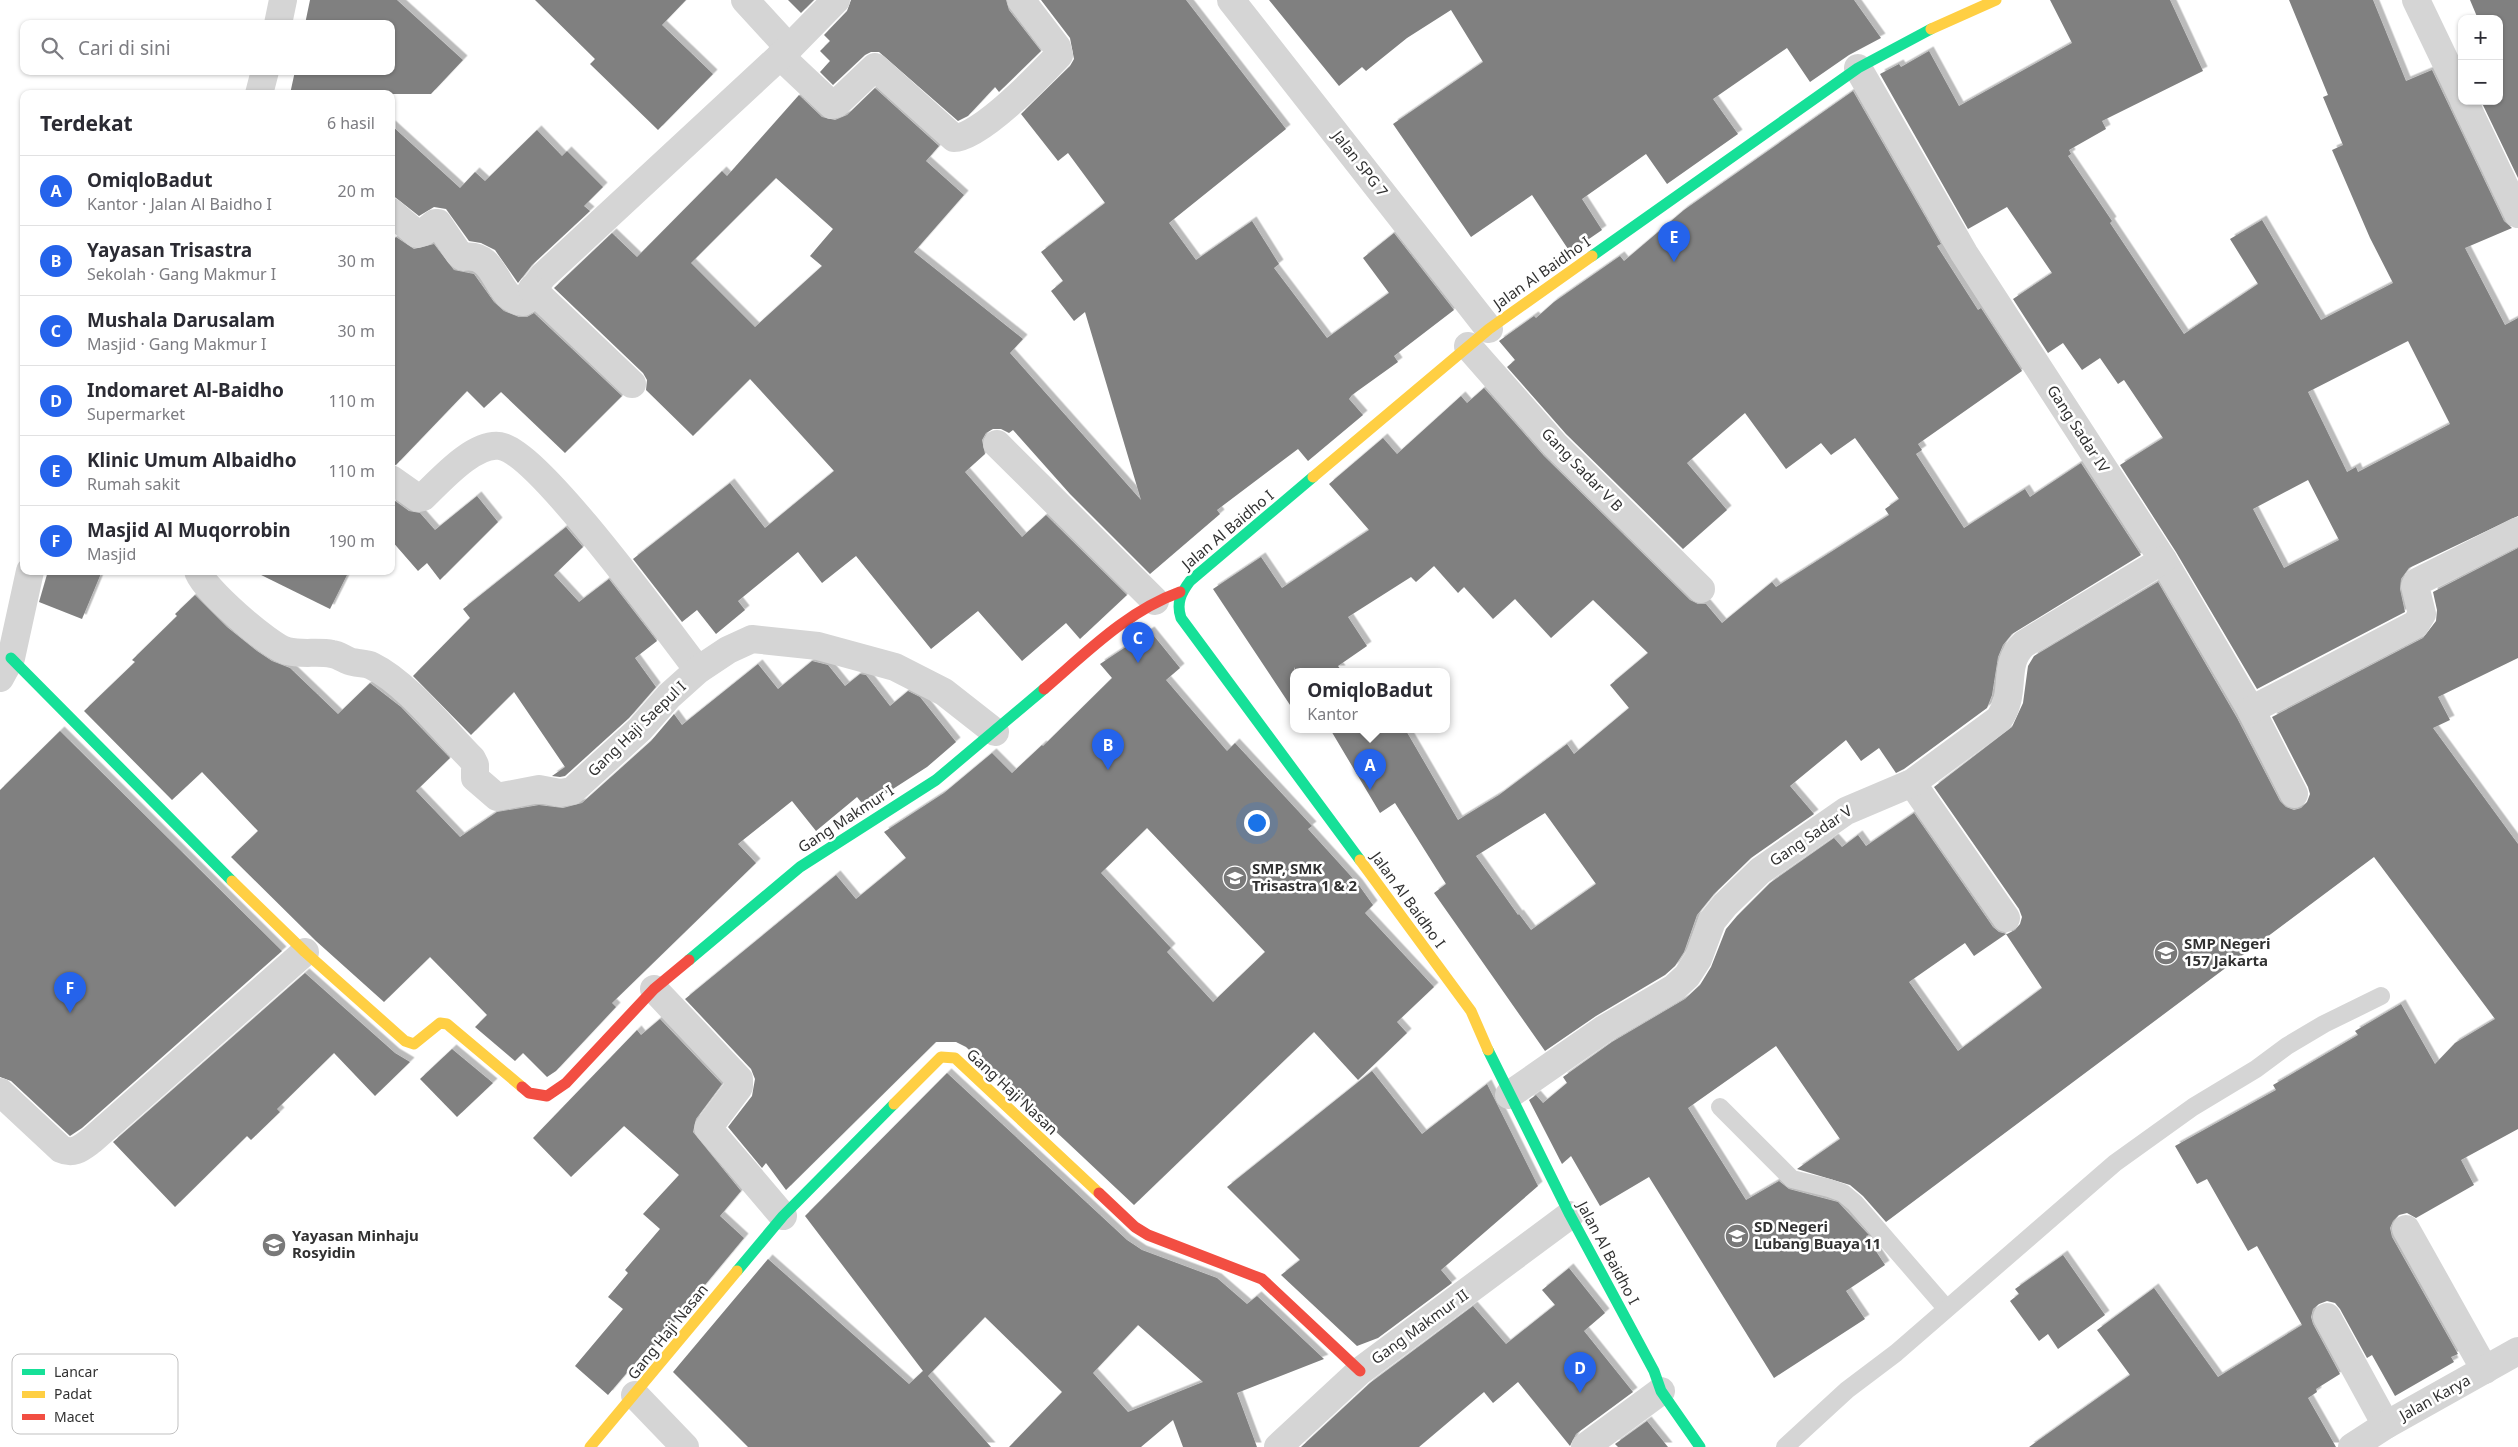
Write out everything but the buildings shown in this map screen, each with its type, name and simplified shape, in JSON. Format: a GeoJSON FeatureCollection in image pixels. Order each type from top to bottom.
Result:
{"type":"FeatureCollection","features":[{"type":"Feature","properties":{"kind":"street"},"geometry":{"type":"LineString","coordinates":[[279,20],[283,0]]}},
{"type":"Feature","properties":{"kind":"street"},"geometry":{"type":"LineString","coordinates":[[745,0],[784,52],[832,105],[836,104],[875,67],[954,138],[969,134],[1019,96],[1059,55],[1057,47],[1021,0]]}},
{"type":"Feature","properties":{"kind":"street"},"geometry":{"type":"LineString","coordinates":[[395,215],[417,234],[424,232],[434,223],[438,223],[459,254],[463,257],[470,255],[486,260],[502,286],[517,301],[523,302],[542,276],[784,52],[836,0]]}},
{"type":"Feature","properties":{"kind":"street","name":"Jalan SPG 7"},"geometry":{"type":"LineString","coordinates":[[1231,0],[1489,329]]}},
{"type":"Feature","properties":{"kind":"street","name":"Jalan Al Baidho I"},"geometry":{"type":"LineString","coordinates":[[1700,1447],[1661,1391],[1654,1371],[1570,1216],[1509,1095],[1471,1011],[1181,618],[1177,608],[1180,592],[1489,329],[1858,68],[1930,29],[1996,0]]}},
{"type":"Feature","properties":{"kind":"street"},"geometry":{"type":"LineString","coordinates":[[2416,0],[2458,88]]}},
{"type":"Feature","properties":{"kind":"street","name":"Gang Sadar IV"},"geometry":{"type":"LineString","coordinates":[[1858,68],[1964,253],[2163,560],[2251,710],[2294,794]]}},
{"type":"Feature","properties":{"kind":"street"},"geometry":{"type":"LineString","coordinates":[[259,90],[264,75]]}},
{"type":"Feature","properties":{"kind":"street"},"geometry":{"type":"LineString","coordinates":[[2466,105],[2518,214]]}},
{"type":"Feature","properties":{"kind":"street"},"geometry":{"type":"LineString","coordinates":[[532,289],[632,384]]}},
{"type":"Feature","properties":{"kind":"street","name":"Gang Sadar V B"},"geometry":{"type":"LineString","coordinates":[[1468,346],[1556,445],[1701,589]]}},
{"type":"Feature","properties":{"kind":"street"},"geometry":{"type":"LineString","coordinates":[[997,444],[1155,602]]}},
{"type":"Feature","properties":{"kind":"street"},"geometry":{"type":"LineString","coordinates":[[395,482],[418,498],[423,497],[476,450],[499,446],[515,453],[564,499],[698,670]]}},
{"type":"Feature","properties":{"kind":"street"},"geometry":{"type":"LineString","coordinates":[[2251,710],[2416,624],[2422,614],[2415,586],[2417,582],[2518,531]]}},
{"type":"Feature","properties":{"kind":"street","name":"Gang Sadar V"},"geometry":{"type":"LineString","coordinates":[[1509,1095],[1604,1029],[1674,988],[1687,976],[1698,959],[1712,921],[1725,905],[1760,871],[1846,811],[1864,801],[1912,783],[1999,719],[2007,708],[2011,692],[2013,656],[2024,644],[2163,560]]}},
{"type":"Feature","properties":{"kind":"street"},"geometry":{"type":"LineString","coordinates":[[0,1092],[61,1149],[74,1152],[92,1140],[304,952],[155,805],[5,668],[29,575]]}},
{"type":"Feature","properties":{"kind":"street","name":"Gang Haji Saepul I"},"geometry":{"type":"LineString","coordinates":[[199,575],[222,601],[276,647],[288,652],[331,654],[353,662],[370,665],[403,688],[472,758],[475,765],[475,778],[497,797],[539,789],[560,793],[572,791],[640,729],[670,696],[698,670],[728,650],[752,639],[818,646],[895,667],[944,692],[995,732]]}},
{"type":"Feature","properties":{"kind":"street","name":"Gang Makmur I"},"geometry":{"type":"LineString","coordinates":[[304,952],[405,1041],[414,1044],[440,1023],[447,1024],[529,1093],[547,1096],[566,1083],[654,989],[800,867],[936,780],[1126,620],[1155,602],[1180,592]]}},
{"type":"Feature","properties":{"kind":"street"},"geometry":{"type":"LineString","coordinates":[[1912,783],[2006,918]]}},
{"type":"Feature","properties":{"kind":"street"},"geometry":{"type":"LineString","coordinates":[[654,989],[739,1079],[739,1087],[708,1128],[783,1216]]}},
{"type":"Feature","properties":{"kind":"street","name":"Gang Haji Nasan"},"geometry":{"type":"LineString","coordinates":[[590,1447],[783,1216],[941,1058],[955,1058],[1135,1227],[1148,1235],[1262,1279],[1360,1371]]}},
{"type":"Feature","properties":{"kind":"street","name":"Gang Makmur II"},"geometry":{"type":"LineString","coordinates":[[1278,1447],[1360,1371],[1570,1216]]}},
{"type":"Feature","properties":{"kind":"street"},"geometry":{"type":"LineString","coordinates":[[2406,1229],[2486,1370]]}},
{"type":"Feature","properties":{"kind":"street"},"geometry":{"type":"LineString","coordinates":[[2326,1317],[2386,1425]]}},
{"type":"Feature","properties":{"kind":"street","name":"Jalan Karya"},"geometry":{"type":"LineString","coordinates":[[2354,1446],[2386,1425],[2518,1351]]}},
{"type":"Feature","properties":{"kind":"street"},"geometry":{"type":"LineString","coordinates":[[1585,1447],[1661,1391]]}},
{"type":"Feature","properties":{"kind":"street"},"geometry":{"type":"LineString","coordinates":[[635,1395],[684,1447]]}},
{"type":"Feature","properties":{"kind":"lane"},"geometry":{"type":"LineString","coordinates":[[1785,1447],[1847,1390],[1896,1353],[2115,1163],[2192,1106],[2256,1069],[2287,1046],[2324,1024],[2381,996]]}},
{"type":"Feature","properties":{"kind":"lane"},"geometry":{"type":"LineString","coordinates":[[1720,1107],[1792,1179],[1830,1188],[1843,1193],[1855,1203],[1946,1308]]}},
{"type":"Feature","properties":{"kind":"traffic: fast"},"geometry":{"type":"LineString","coordinates":[[1592,256],[1858,68],[1931,29]]}},
{"type":"Feature","properties":{"kind":"traffic: fast"},"geometry":{"type":"LineString","coordinates":[[1313,477],[1190,581],[1180,598],[1179,608],[1181,618],[1360,860]]}},
{"type":"Feature","properties":{"kind":"traffic: fast"},"geometry":{"type":"LineString","coordinates":[[11,658],[232,881]]}},
{"type":"Feature","properties":{"kind":"traffic: fast"},"geometry":{"type":"LineString","coordinates":[[689,960],[800,867],[936,780],[1044,689]]}},
{"type":"Feature","properties":{"kind":"traffic: fast"},"geometry":{"type":"LineString","coordinates":[[1488,1050],[1570,1215],[1654,1371],[1661,1391],[1700,1447]]}},
{"type":"Feature","properties":{"kind":"traffic: fast"},"geometry":{"type":"LineString","coordinates":[[737,1271],[783,1216],[894,1104]]}},
{"type":"Feature","properties":{"kind":"traffic: slow"},"geometry":{"type":"LineString","coordinates":[[1931,29],[1996,0]]}},
{"type":"Feature","properties":{"kind":"traffic: slow"},"geometry":{"type":"LineString","coordinates":[[1313,477],[1489,329],[1592,256]]}},
{"type":"Feature","properties":{"kind":"traffic: slow"},"geometry":{"type":"LineString","coordinates":[[1360,860],[1471,1011],[1488,1050]]}},
{"type":"Feature","properties":{"kind":"traffic: slow"},"geometry":{"type":"LineString","coordinates":[[232,881],[305,952],[405,1041],[414,1044],[440,1023],[447,1024],[522,1087]]}},
{"type":"Feature","properties":{"kind":"traffic: slow"},"geometry":{"type":"LineString","coordinates":[[894,1104],[941,1057],[955,1058],[1099,1193]]}},
{"type":"Feature","properties":{"kind":"traffic: slow"},"geometry":{"type":"LineString","coordinates":[[590,1447],[737,1271]]}},
{"type":"Feature","properties":{"kind":"traffic: jam"},"geometry":{"type":"LineString","coordinates":[[1044,689],[1108,634],[1142,610],[1180,592]]}},
{"type":"Feature","properties":{"kind":"traffic: jam"},"geometry":{"type":"LineString","coordinates":[[522,1087],[529,1093],[547,1096],[566,1083],[654,989],[689,960]]}},
{"type":"Feature","properties":{"kind":"traffic: jam"},"geometry":{"type":"LineString","coordinates":[[1099,1193],[1135,1227],[1148,1235],[1262,1279],[1360,1371]]}},
{"type":"Feature","properties":{"kind":"place","name":"Klinic Umum Albaidho"},"geometry":{"type":"Point","coordinates":[1674,262]}},
{"type":"Feature","properties":{"kind":"place","name":"Mushala Darusalam"},"geometry":{"type":"Point","coordinates":[1138,663]}},
{"type":"Feature","properties":{"kind":"place","name":"Yayasan Trisastra"},"geometry":{"type":"Point","coordinates":[1108,770]}},
{"type":"Feature","properties":{"kind":"place","name":"OmiqloBadut"},"geometry":{"type":"Point","coordinates":[1370,790]}},
{"type":"Feature","properties":{"kind":"place","name":"SMP, SMK Trisastra 1 & 2"},"geometry":{"type":"Point","coordinates":[1235,878]}},
{"type":"Feature","properties":{"kind":"place","name":"SMP Negeri 157 Jakarta"},"geometry":{"type":"Point","coordinates":[2166,953]}},
{"type":"Feature","properties":{"kind":"place","name":"Masjid Al Muqorrobin"},"geometry":{"type":"Point","coordinates":[70,1013]}},
{"type":"Feature","properties":{"kind":"place","name":"SD Negeri Lubang Buaya 11"},"geometry":{"type":"Point","coordinates":[1737,1236]}},
{"type":"Feature","properties":{"kind":"place","name":"Yayasan Minhaju Rosyidin"},"geometry":{"type":"Point","coordinates":[274,1245]}},
{"type":"Feature","properties":{"kind":"place","name":"Indomaret Al-Baidho"},"geometry":{"type":"Point","coordinates":[1580,1393]}}]}
